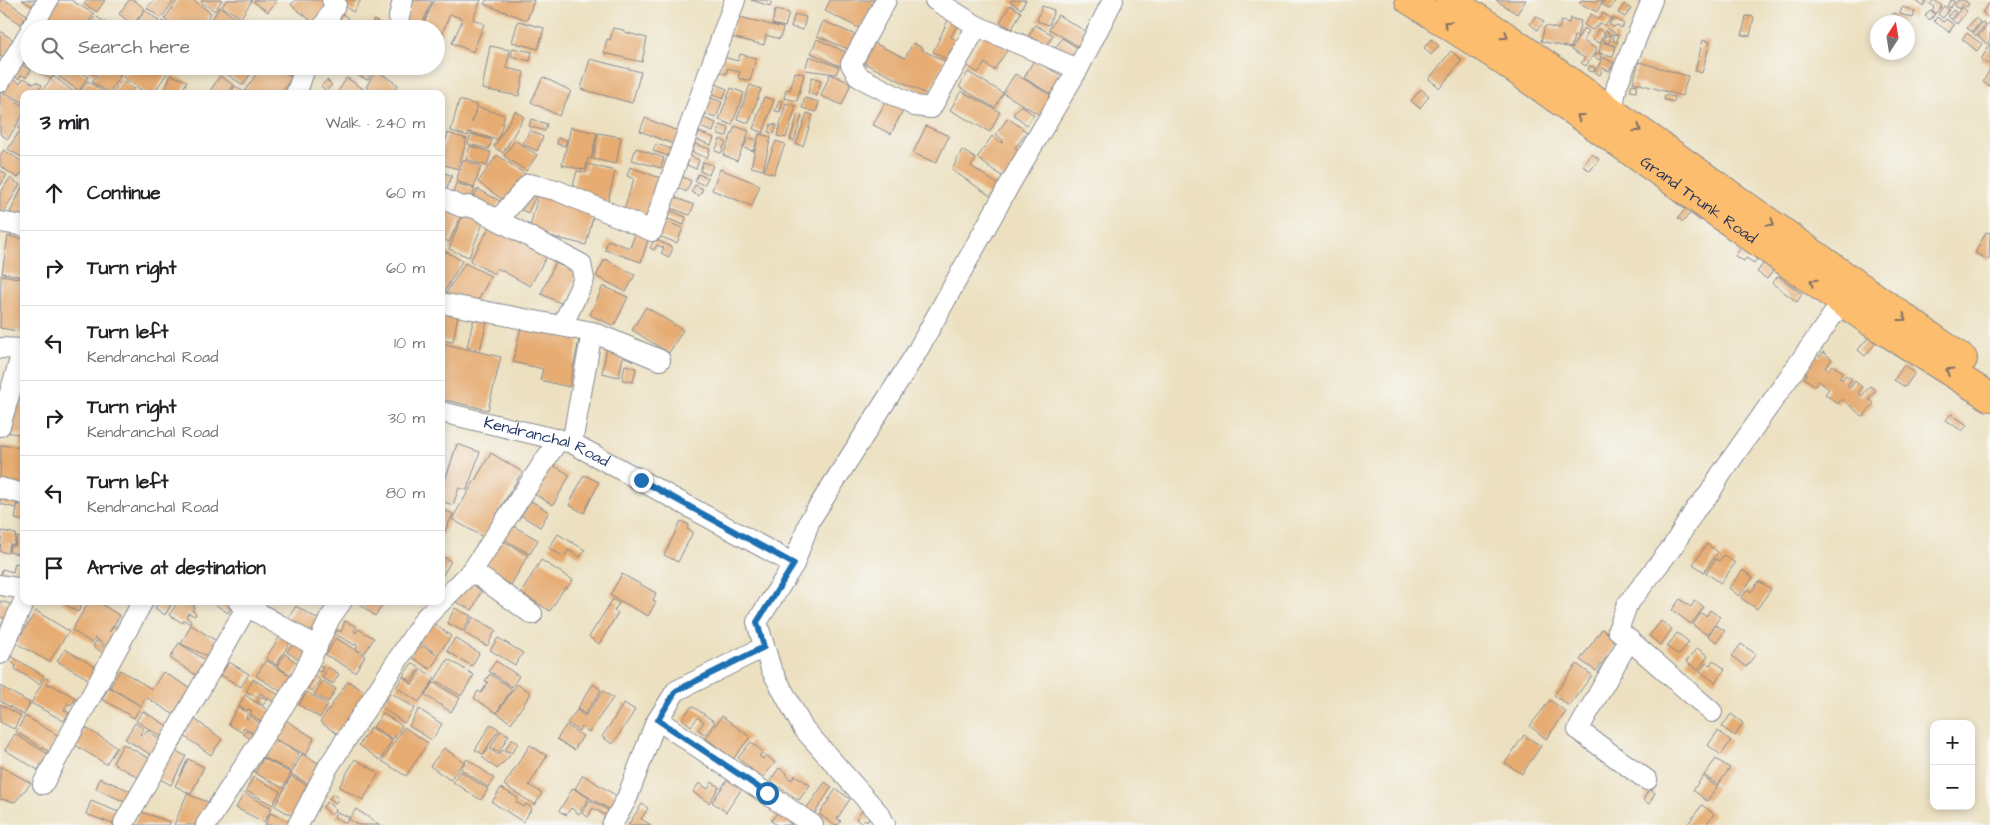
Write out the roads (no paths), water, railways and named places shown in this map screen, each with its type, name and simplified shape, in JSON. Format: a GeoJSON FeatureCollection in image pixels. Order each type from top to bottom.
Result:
{"type":"FeatureCollection","features":[{"type":"Feature","properties":{"kind":"highway","name":"Grand Trunk Road"},"geometry":{"type":"LineString","coordinates":[[1409,0],[1496,56],[1610,124],[1990,376]]}},
{"type":"Feature","properties":{"kind":"highway","name":"Grand Trunk Road"},"geometry":{"type":"LineString","coordinates":[[1450,0],[1504,35],[1610,124],[1842,302],[1872,324],[1990,397]]}},
{"type":"Feature","properties":{"kind":"street"},"geometry":{"type":"LineString","coordinates":[[36,20],[48,0]]}},
{"type":"Feature","properties":{"kind":"street"},"geometry":{"type":"LineString","coordinates":[[327,20],[336,4],[332,0]]}},
{"type":"Feature","properties":{"kind":"street"},"geometry":{"type":"LineString","coordinates":[[498,220],[529,184],[556,190],[652,232],[736,0]]}},
{"type":"Feature","properties":{"kind":"street"},"geometry":{"type":"LineString","coordinates":[[886,0],[851,64],[859,77],[915,106],[931,108],[977,26]]}},
{"type":"Feature","properties":{"kind":"street"},"geometry":{"type":"LineString","coordinates":[[935,0],[977,26],[1078,69]]}},
{"type":"Feature","properties":{"kind":"street"},"geometry":{"type":"LineString","coordinates":[[885,825],[880,815],[803,728],[771,669],[757,622],[794,564],[810,520],[915,355],[1011,182],[1078,69],[1113,0]]}},
{"type":"Feature","properties":{"kind":"street"},"geometry":{"type":"LineString","coordinates":[[1610,124],[1617,85],[1652,0]]}},
{"type":"Feature","properties":{"kind":"street"},"geometry":{"type":"LineString","coordinates":[[0,82],[20,48]]}},
{"type":"Feature","properties":{"kind":"street"},"geometry":{"type":"LineString","coordinates":[[297,90],[303,75]]}},
{"type":"Feature","properties":{"kind":"street"},"geometry":{"type":"LineString","coordinates":[[445,200],[477,209],[581,264],[584,279],[562,326]]}},
{"type":"Feature","properties":{"kind":"street"},"geometry":{"type":"LineString","coordinates":[[0,222],[20,225]]}},
{"type":"Feature","properties":{"kind":"street"},"geometry":{"type":"LineString","coordinates":[[1712,712],[1618,630],[1627,605],[1672,546],[1695,510],[1710,493],[1721,474],[1842,302]]}},
{"type":"Feature","properties":{"kind":"street"},"geometry":{"type":"LineString","coordinates":[[445,304],[592,332],[660,360]]}},
{"type":"Feature","properties":{"kind":"street"},"geometry":{"type":"LineString","coordinates":[[445,598],[472,571],[566,441],[592,332]]}},
{"type":"Feature","properties":{"kind":"street"},"geometry":{"type":"LineString","coordinates":[[0,348],[20,349]]}},
{"type":"Feature","properties":{"kind":"street"},"geometry":{"type":"LineString","coordinates":[[0,426],[20,359]]}},
{"type":"Feature","properties":{"kind":"street","name":"Kendranchal Road"},"geometry":{"type":"LineString","coordinates":[[445,416],[566,441],[794,564]]}},
{"type":"Feature","properties":{"kind":"street"},"geometry":{"type":"LineString","coordinates":[[0,488],[20,493]]}},
{"type":"Feature","properties":{"kind":"street"},"geometry":{"type":"LineString","coordinates":[[472,571],[532,614]]}},
{"type":"Feature","properties":{"kind":"street"},"geometry":{"type":"LineString","coordinates":[[0,585],[20,588]]}},
{"type":"Feature","properties":{"kind":"street"},"geometry":{"type":"LineString","coordinates":[[0,654],[22,605]]}},
{"type":"Feature","properties":{"kind":"street"},"geometry":{"type":"LineString","coordinates":[[43,784],[141,605]]}},
{"type":"Feature","properties":{"kind":"street"},"geometry":{"type":"LineString","coordinates":[[124,823],[244,605]]}},
{"type":"Feature","properties":{"kind":"street"},"geometry":{"type":"LineString","coordinates":[[248,605],[317,647]]}},
{"type":"Feature","properties":{"kind":"street"},"geometry":{"type":"LineString","coordinates":[[206,825],[302,677],[330,618],[339,605]]}},
{"type":"Feature","properties":{"kind":"street"},"geometry":{"type":"LineString","coordinates":[[298,825],[328,768],[425,618],[438,605]]}},
{"type":"Feature","properties":{"kind":"street"},"geometry":{"type":"LineString","coordinates":[[1629,640],[1578,730],[1647,780]]}},
{"type":"Feature","properties":{"kind":"street"},"geometry":{"type":"LineString","coordinates":[[612,825],[627,798],[658,720],[676,691],[764,647]]}},
{"type":"Feature","properties":{"kind":"street"},"geometry":{"type":"LineString","coordinates":[[658,720],[813,825]]}}]}
